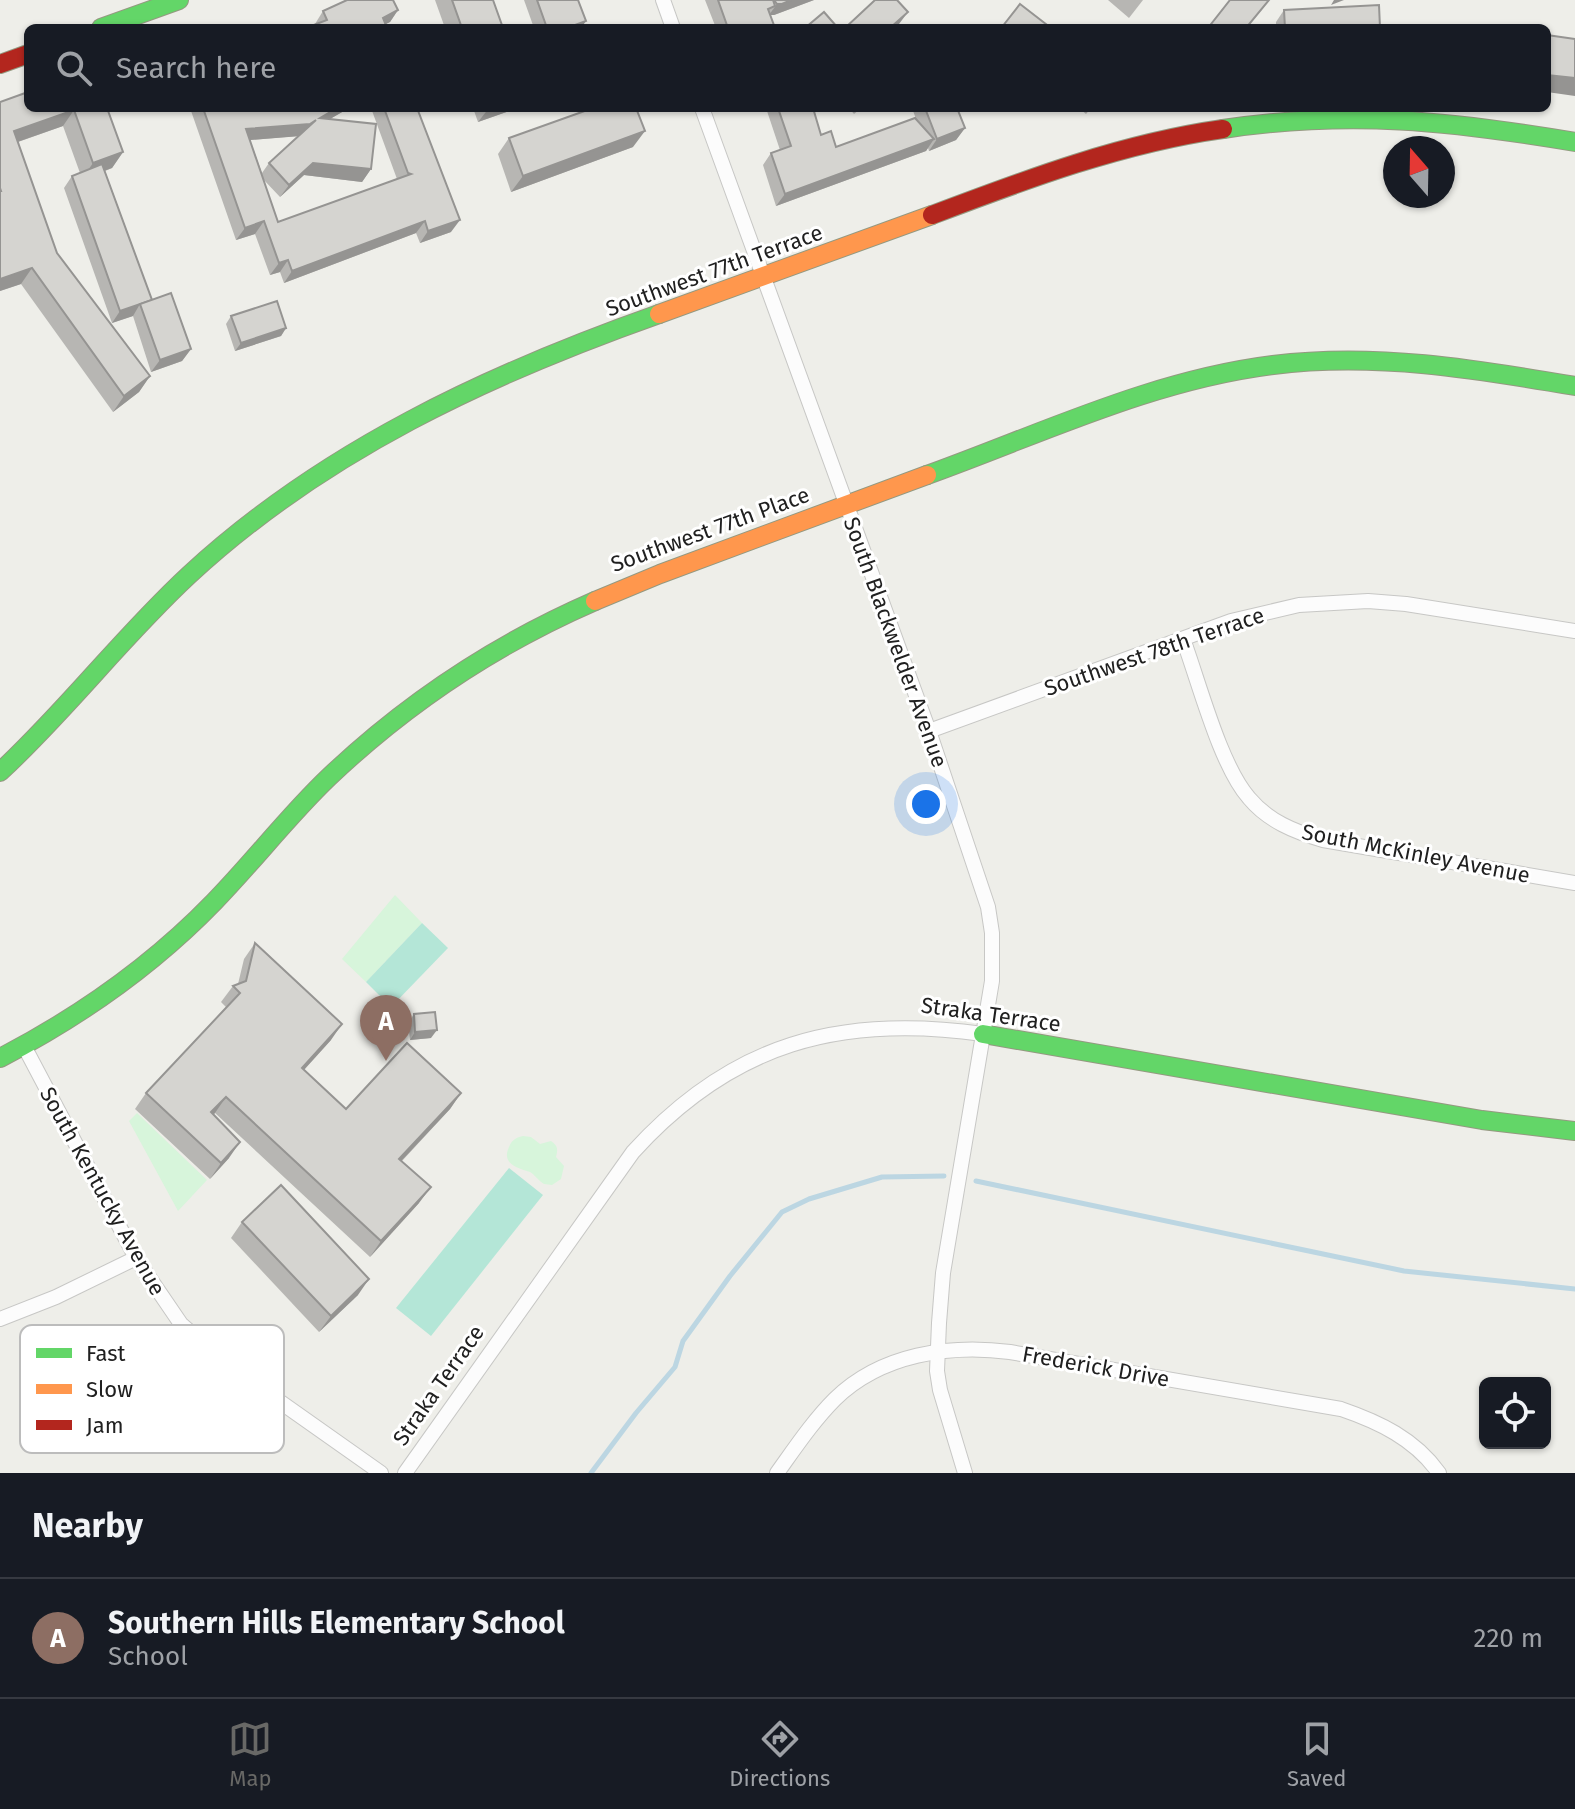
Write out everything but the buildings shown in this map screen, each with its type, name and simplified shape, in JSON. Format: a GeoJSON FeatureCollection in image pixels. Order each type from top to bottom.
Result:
{"type":"FeatureCollection","features":[{"type":"Feature","properties":{"kind":"street"},"geometry":{"type":"LineString","coordinates":[[112,24],[179,0]]}},
{"type":"Feature","properties":{"kind":"street"},"geometry":{"type":"LineString","coordinates":[[663,0],[672,24]]}},
{"type":"Feature","properties":{"kind":"street"},"geometry":{"type":"LineString","coordinates":[[0,64],[24,55]]}},
{"type":"Feature","properties":{"kind":"street","name":"South Blackwelder Avenue"},"geometry":{"type":"LineString","coordinates":[[703,112],[929,731],[988,907],[992,933],[992,981],[943,1273],[938,1352],[940,1390],[965,1473]]}},
{"type":"Feature","properties":{"kind":"street","name":"Southwest 77th Terrace"},"geometry":{"type":"LineString","coordinates":[[0,772],[177,587],[255,520],[324,471],[386,433],[496,377],[1062,169],[1132,148],[1210,130],[1305,120],[1401,118],[1575,142]]}},
{"type":"Feature","properties":{"kind":"street","name":"Southwest 77th Place"},"geometry":{"type":"LineString","coordinates":[[0,1058],[87,1008],[162,951],[229,887],[315,791],[347,760],[419,701],[489,652],[530,629],[615,590],[1161,390],[1250,368],[1348,359],[1387,360],[1438,363],[1575,386]]}},
{"type":"Feature","properties":{"kind":"street","name":"Southwest 78th Terrace"},"geometry":{"type":"LineString","coordinates":[[929,731],[1264,611],[1331,602],[1368,601],[1406,604],[1575,631]]}},
{"type":"Feature","properties":{"kind":"street","name":"South McKinley Avenue"},"geometry":{"type":"LineString","coordinates":[[1183,639],[1231,770],[1248,797],[1272,818],[1300,833],[1323,840],[1575,883]]}},
{"type":"Feature","properties":{"kind":"street","name":"Straka Terrace"},"geometry":{"type":"LineString","coordinates":[[405,1473],[633,1152],[692,1095],[761,1055],[817,1037],[889,1027],[944,1029],[1467,1118],[1575,1131]]}},
{"type":"Feature","properties":{"kind":"street","name":"South Kentucky Avenue"},"geometry":{"type":"LineString","coordinates":[[24,1046],[136,1258],[166,1305],[184,1325]]}},
{"type":"Feature","properties":{"kind":"street"},"geometry":{"type":"LineString","coordinates":[[0,1319],[56,1297],[136,1258]]}},
{"type":"Feature","properties":{"kind":"street","name":"Frederick Drive"},"geometry":{"type":"LineString","coordinates":[[777,1473],[821,1415],[853,1384],[897,1361],[965,1348],[1010,1352],[1341,1409],[1365,1417],[1403,1437],[1439,1473]]}},
{"type":"Feature","properties":{"kind":"street","name":"South Kentucky Avenue"},"geometry":{"type":"LineString","coordinates":[[284,1403],[381,1473]]}},
{"type":"Feature","properties":{"kind":"green space"},"geometry":{"type":"Polygon","coordinates":[[[395,895],[422,923],[366,982],[342,959],[395,895]]]}},
{"type":"Feature","properties":{"kind":"green space"},"geometry":{"type":"Polygon","coordinates":[[[422,923],[448,948],[391,1007],[366,982],[422,923]]]}},
{"type":"Feature","properties":{"kind":"green space"},"geometry":{"type":"Polygon","coordinates":[[[137,1113],[207,1180],[178,1211],[129,1121],[137,1113]]]}},
{"type":"Feature","properties":{"kind":"green space"},"geometry":{"type":"Polygon","coordinates":[[[523,1136],[531,1137],[540,1144],[551,1141],[555,1144],[556,1157],[564,1166],[561,1179],[552,1185],[544,1184],[532,1173],[509,1161],[507,1153],[510,1145],[523,1136]]]}},
{"type":"Feature","properties":{"kind":"green space"},"geometry":{"type":"Polygon","coordinates":[[[509,1168],[543,1195],[431,1336],[396,1308],[509,1168]]]}},
{"type":"Feature","properties":{"kind":"waterway"},"geometry":{"type":"LineString","coordinates":[[591,1473],[675,1367],[683,1341],[782,1212],[809,1199],[882,1177],[944,1176]]}},
{"type":"Feature","properties":{"kind":"waterway"},"geometry":{"type":"LineString","coordinates":[[976,1181],[1404,1271],[1575,1289]]}},
{"type":"Feature","properties":{"kind":"traffic: fast"},"geometry":{"type":"LineString","coordinates":[[112,24],[179,0]]}},
{"type":"Feature","properties":{"kind":"traffic: fast"},"geometry":{"type":"LineString","coordinates":[[1223,129],[1314,120],[1400,120],[1485,128],[1575,142]]}},
{"type":"Feature","properties":{"kind":"traffic: fast"},"geometry":{"type":"LineString","coordinates":[[0,772],[189,575],[295,490],[410,420],[471,390],[595,337],[659,314]]}},
{"type":"Feature","properties":{"kind":"traffic: fast"},"geometry":{"type":"LineString","coordinates":[[927,475],[1140,396],[1228,372],[1273,365],[1311,361],[1387,361],[1463,368],[1575,386]]}},
{"type":"Feature","properties":{"kind":"traffic: fast"},"geometry":{"type":"LineString","coordinates":[[0,1058],[86,1007],[166,948],[214,902],[314,792],[359,750],[421,700],[523,636],[595,601]]}},
{"type":"Feature","properties":{"kind":"traffic: fast"},"geometry":{"type":"LineString","coordinates":[[983,1034],[1482,1120],[1575,1131]]}},
{"type":"Feature","properties":{"kind":"traffic: slow"},"geometry":{"type":"LineString","coordinates":[[659,314],[932,215]]}},
{"type":"Feature","properties":{"kind":"traffic: slow"},"geometry":{"type":"LineString","coordinates":[[595,601],[927,475]]}},
{"type":"Feature","properties":{"kind":"traffic: jam"},"geometry":{"type":"LineString","coordinates":[[0,64],[24,55]]}},
{"type":"Feature","properties":{"kind":"traffic: jam"},"geometry":{"type":"LineString","coordinates":[[932,215],[1112,153],[1223,129]]}},
{"type":"Feature","properties":{"kind":"place","name":"Southern Hills Elementary School"},"geometry":{"type":"Point","coordinates":[386,1061]}}]}
